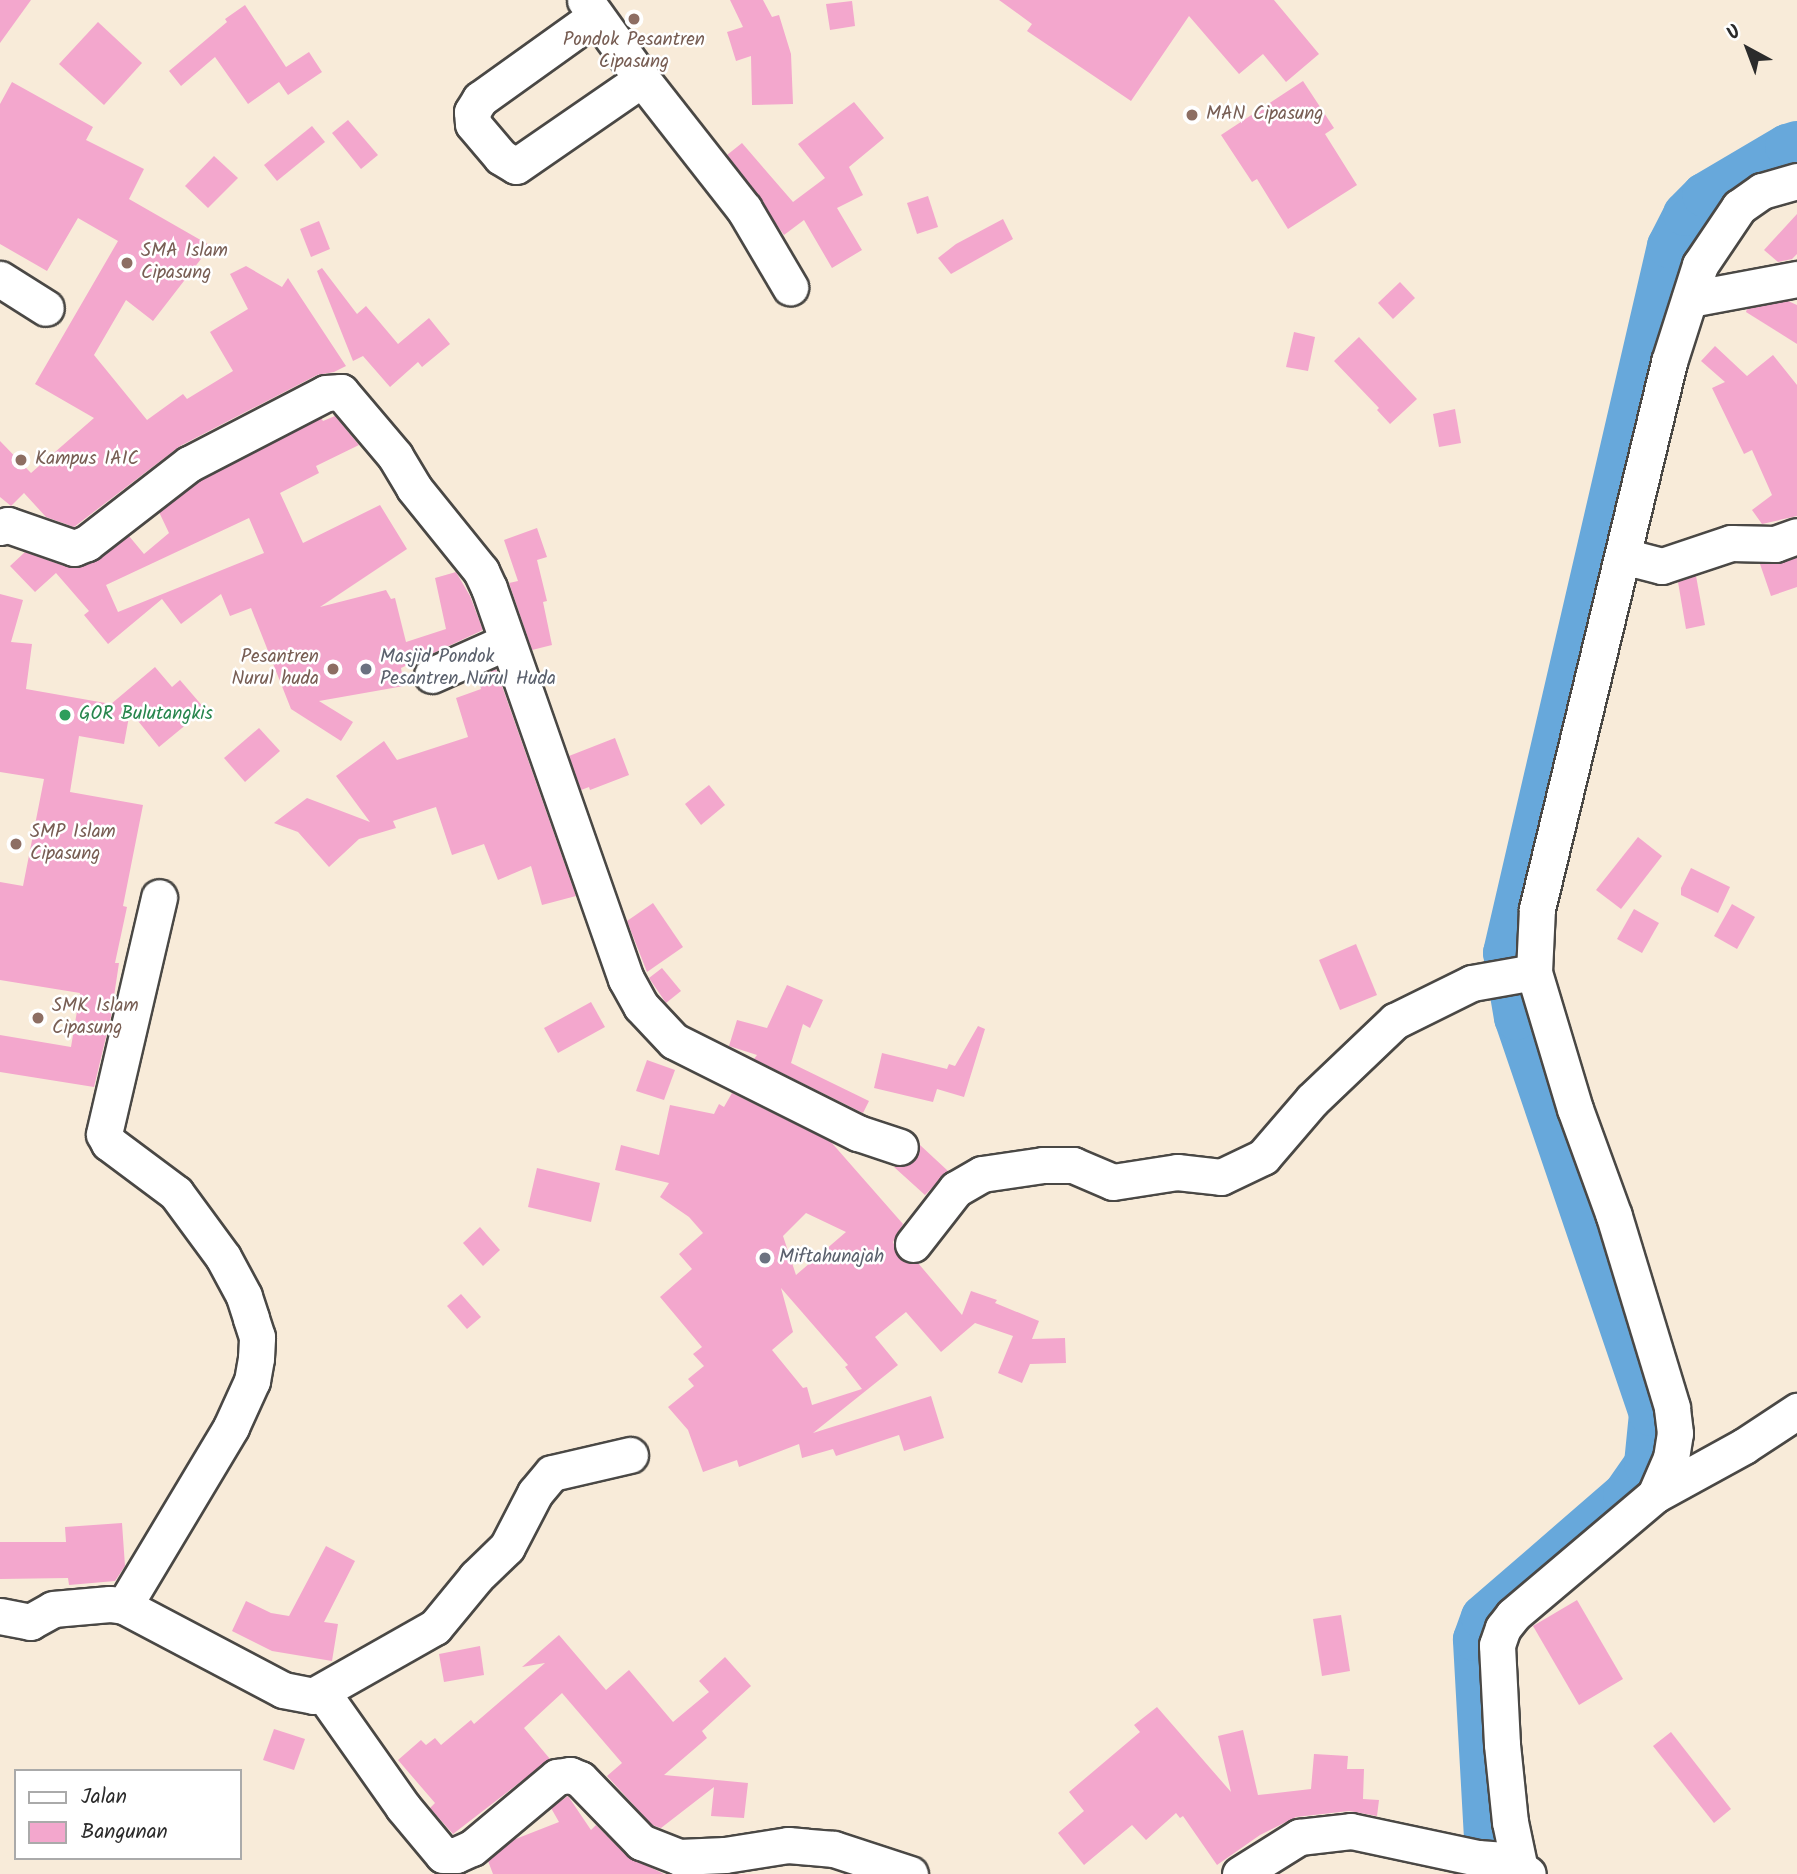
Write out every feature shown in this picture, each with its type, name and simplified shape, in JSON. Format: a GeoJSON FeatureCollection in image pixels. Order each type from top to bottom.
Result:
{"type":"FeatureCollection","features":[{"type":"Feature","properties":{"kind":"street"},"geometry":{"type":"LineString","coordinates":[[642,79],[516,166],[501,157],[473,124],[472,112],[480,99],[591,8],[642,79],[744,209],[790,287]]}},
{"type":"Feature","properties":{"kind":"street"},"geometry":{"type":"LineString","coordinates":[[1655,1496],[1671,1458],[1675,1433],[1672,1407],[1614,1216],[1575,1109],[1517,975],[1537,909],[1669,362],[1700,265],[1739,207],[1762,191],[1797,181]]}},
{"type":"Feature","properties":{"kind":"street"},"geometry":{"type":"LineString","coordinates":[[0,279],[46,307]]}},
{"type":"Feature","properties":{"kind":"street"},"geometry":{"type":"LineString","coordinates":[[1690,299],[1797,279]]}},
{"type":"Feature","properties":{"kind":"street"},"geometry":{"type":"LineString","coordinates":[[0,527],[8,525],[74,548],[87,543],[189,464],[326,393],[341,392],[395,456],[414,488],[481,571],[626,979],[640,1006],[674,1041],[858,1133],[900,1147]]}},
{"type":"Feature","properties":{"kind":"street"},"geometry":{"type":"LineString","coordinates":[[1623,556],[1662,566],[1731,543],[1775,544],[1797,537]]}},
{"type":"Feature","properties":{"kind":"street"},"geometry":{"type":"LineString","coordinates":[[432,675],[506,642]]}},
{"type":"Feature","properties":{"kind":"street"},"geometry":{"type":"LineString","coordinates":[[124,1606],[231,1427],[252,1381],[256,1358],[257,1337],[244,1296],[216,1248],[176,1193],[109,1143],[104,1134],[159,897]]}},
{"type":"Feature","properties":{"kind":"street"},"geometry":{"type":"LineString","coordinates":[[913,1244],[956,1189],[982,1174],[1043,1165],[1073,1165],[1113,1182],[1177,1172],[1221,1177],[1263,1157],[1312,1100],[1395,1021],[1472,983],[1517,975]]}},
{"type":"Feature","properties":{"kind":"street"},"geometry":{"type":"LineString","coordinates":[[1240,1874],[1299,1837],[1351,1831],[1511,1867],[1497,1645],[1503,1628],[1513,1615],[1655,1496],[1744,1446],[1797,1410]]}},
{"type":"Feature","properties":{"kind":"street"},"geometry":{"type":"LineString","coordinates":[[0,1616],[30,1622],[53,1609],[110,1604],[124,1606],[283,1690],[313,1696],[435,1627],[476,1577],[507,1547],[535,1493],[552,1473],[630,1455]]}},
{"type":"Feature","properties":{"kind":"street"},"geometry":{"type":"LineString","coordinates":[[322,1692],[403,1807],[443,1854],[456,1855],[472,1848],[557,1777],[570,1775],[580,1779],[641,1842],[679,1857],[725,1856],[788,1845],[834,1849],[910,1874]]}},
{"type":"Feature","properties":{"kind":"building"},"geometry":{"type":"Polygon","coordinates":[[[0,0],[31,0],[0,43],[0,0]]]}},
{"type":"Feature","properties":{"kind":"building"},"geometry":{"type":"Polygon","coordinates":[[[730,0],[763,0],[772,17],[779,15],[791,54],[793,104],[752,105],[751,56],[736,61],[727,32],[743,27],[730,0]]]}},
{"type":"Feature","properties":{"kind":"building"},"geometry":{"type":"Polygon","coordinates":[[[999,0],[1274,0],[1319,54],[1286,82],[1263,54],[1239,74],[1189,16],[1131,101],[1027,31],[1032,24],[999,0]]]}},
{"type":"Feature","properties":{"kind":"building"},"geometry":{"type":"Polygon","coordinates":[[[852,1],[855,26],[830,30],[826,4],[852,1]]]}},
{"type":"Feature","properties":{"kind":"building"},"geometry":{"type":"Polygon","coordinates":[[[245,5],[286,67],[309,52],[322,72],[288,95],[279,82],[248,104],[215,57],[181,86],[169,71],[227,22],[225,19],[245,5]]]}},
{"type":"Feature","properties":{"kind":"building"},"geometry":{"type":"Polygon","coordinates":[[[98,22],[142,63],[104,105],[59,64],[98,22]]]}},
{"type":"Feature","properties":{"kind":"building"},"geometry":{"type":"Polygon","coordinates":[[[1303,81],[1334,128],[1325,134],[1357,185],[1288,229],[1257,179],[1252,182],[1221,135],[1303,81]]]}},
{"type":"Feature","properties":{"kind":"building"},"geometry":{"type":"Polygon","coordinates":[[[12,82],[93,127],[86,140],[144,169],[129,199],[211,246],[153,321],[126,300],[94,355],[147,420],[183,394],[187,399],[233,371],[210,332],[248,309],[230,274],[246,266],[282,287],[288,278],[346,366],[334,372],[317,375],[180,446],[74,527],[46,517],[24,493],[11,506],[0,497],[0,441],[31,473],[94,418],[35,384],[118,241],[78,218],[47,271],[0,244],[0,104],[12,82]]]}},
{"type":"Feature","properties":{"kind":"building"},"geometry":{"type":"Polygon","coordinates":[[[854,102],[884,138],[849,167],[863,195],[837,208],[862,250],[832,268],[804,220],[784,235],[727,155],[742,143],[793,202],[825,178],[798,144],[854,102]]]}},
{"type":"Feature","properties":{"kind":"building"},"geometry":{"type":"Polygon","coordinates":[[[348,120],[378,155],[361,169],[332,133],[348,120]]]}},
{"type":"Feature","properties":{"kind":"building"},"geometry":{"type":"Polygon","coordinates":[[[312,126],[325,142],[277,181],[264,165],[312,126]]]}},
{"type":"Feature","properties":{"kind":"building"},"geometry":{"type":"Polygon","coordinates":[[[214,156],[238,178],[208,208],[185,186],[214,156]]]}},
{"type":"Feature","properties":{"kind":"building"},"geometry":{"type":"Polygon","coordinates":[[[928,196],[938,227],[917,234],[907,203],[928,196]]]}},
{"type":"Feature","properties":{"kind":"building"},"geometry":{"type":"Polygon","coordinates":[[[1797,214],[1797,254],[1792,259],[1778,262],[1764,250],[1797,214]]]}},
{"type":"Feature","properties":{"kind":"building"},"geometry":{"type":"Polygon","coordinates":[[[1003,219],[1013,239],[951,274],[938,258],[956,244],[1003,219]]]}},
{"type":"Feature","properties":{"kind":"building"},"geometry":{"type":"Polygon","coordinates":[[[319,221],[330,249],[311,257],[300,229],[319,221]]]}},
{"type":"Feature","properties":{"kind":"building"},"geometry":{"type":"Polygon","coordinates":[[[322,268],[357,314],[366,306],[398,344],[429,318],[450,344],[422,367],[418,362],[390,387],[363,356],[353,361],[317,271],[322,268]]]}},
{"type":"Feature","properties":{"kind":"building"},"geometry":{"type":"Polygon","coordinates":[[[1400,282],[1415,298],[1393,319],[1378,303],[1400,282]]]}},
{"type":"Feature","properties":{"kind":"building"},"geometry":{"type":"Polygon","coordinates":[[[1788,301],[1797,305],[1797,344],[1746,312],[1747,309],[1788,301]]]}},
{"type":"Feature","properties":{"kind":"building"},"geometry":{"type":"Polygon","coordinates":[[[1294,332],[1315,337],[1308,371],[1286,367],[1294,332]]]}},
{"type":"Feature","properties":{"kind":"building"},"geometry":{"type":"Polygon","coordinates":[[[1359,337],[1417,399],[1390,424],[1377,410],[1379,408],[1334,361],[1359,337]]]}},
{"type":"Feature","properties":{"kind":"building"},"geometry":{"type":"Polygon","coordinates":[[[1715,346],[1747,376],[1773,355],[1797,385],[1797,516],[1762,524],[1752,510],[1772,495],[1752,450],[1744,454],[1712,388],[1725,382],[1701,361],[1715,346]]]}},
{"type":"Feature","properties":{"kind":"building"},"geometry":{"type":"Polygon","coordinates":[[[1455,409],[1461,443],[1439,447],[1433,414],[1455,409]]]}},
{"type":"Feature","properties":{"kind":"building"},"geometry":{"type":"Polygon","coordinates":[[[335,416],[359,445],[316,466],[319,473],[280,493],[303,543],[380,505],[407,549],[320,607],[386,590],[391,599],[395,598],[406,642],[446,629],[435,578],[456,572],[470,596],[483,630],[401,668],[404,686],[319,701],[353,722],[341,741],[291,709],[251,608],[230,616],[221,594],[181,624],[162,599],[108,644],[84,615],[89,611],[56,573],[35,592],[10,566],[25,552],[67,567],[81,567],[99,559],[129,536],[144,554],[169,533],[159,512],[200,481],[321,418],[323,421],[335,416]],[[249,518],[106,585],[118,612],[264,553],[249,518]]]}},
{"type":"Feature","properties":{"kind":"building"},"geometry":{"type":"Polygon","coordinates":[[[537,528],[547,557],[537,560],[547,601],[543,602],[552,645],[532,650],[509,583],[518,581],[504,540],[537,528]]]}},
{"type":"Feature","properties":{"kind":"building"},"geometry":{"type":"Polygon","coordinates":[[[1797,557],[1797,587],[1771,596],[1760,564],[1781,563],[1797,557]]]}},
{"type":"Feature","properties":{"kind":"building"},"geometry":{"type":"Polygon","coordinates":[[[1696,576],[1705,625],[1686,629],[1678,582],[1696,576]]]}},
{"type":"Feature","properties":{"kind":"building"},"geometry":{"type":"Polygon","coordinates":[[[0,594],[23,600],[11,642],[32,644],[26,689],[111,704],[155,667],[172,687],[180,680],[205,709],[159,747],[130,711],[124,744],[79,736],[70,792],[143,805],[123,906],[127,907],[115,963],[119,963],[111,1016],[94,1087],[0,1072],[0,1035],[71,1047],[80,993],[0,980],[0,882],[23,886],[44,779],[0,772],[0,594]]]}},
{"type":"Feature","properties":{"kind":"building"},"geometry":{"type":"Polygon","coordinates":[[[496,669],[576,896],[542,905],[531,866],[498,880],[484,844],[452,855],[436,807],[393,821],[396,828],[359,839],[329,867],[298,832],[274,823],[307,798],[370,822],[336,776],[384,741],[397,760],[468,737],[456,698],[481,689],[478,677],[496,669]]]}},
{"type":"Feature","properties":{"kind":"building"},"geometry":{"type":"Polygon","coordinates":[[[259,728],[280,751],[245,782],[224,758],[259,728]]]}},
{"type":"Feature","properties":{"kind":"building"},"geometry":{"type":"Polygon","coordinates":[[[615,738],[629,775],[590,790],[589,787],[581,790],[569,756],[615,738]]]}},
{"type":"Feature","properties":{"kind":"building"},"geometry":{"type":"Polygon","coordinates":[[[709,785],[725,805],[701,825],[685,804],[709,785]]]}},
{"type":"Feature","properties":{"kind":"building"},"geometry":{"type":"Polygon","coordinates":[[[1638,837],[1662,856],[1621,909],[1596,890],[1638,837]]]}},
{"type":"Feature","properties":{"kind":"building"},"geometry":{"type":"Polygon","coordinates":[[[1691,868],[1730,887],[1718,913],[1681,895],[1681,888],[1691,868]]]}},
{"type":"Feature","properties":{"kind":"building"},"geometry":{"type":"Polygon","coordinates":[[[653,903],[683,947],[647,972],[627,921],[653,903]]]}},
{"type":"Feature","properties":{"kind":"building"},"geometry":{"type":"Polygon","coordinates":[[[1732,904],[1755,917],[1737,949],[1714,936],[1732,904]]]}},
{"type":"Feature","properties":{"kind":"building"},"geometry":{"type":"Polygon","coordinates":[[[1634,909],[1659,923],[1642,953],[1617,939],[1634,909]]]}},
{"type":"Feature","properties":{"kind":"building"},"geometry":{"type":"Polygon","coordinates":[[[1356,944],[1377,995],[1340,1010],[1319,960],[1356,944]]]}},
{"type":"Feature","properties":{"kind":"building"},"geometry":{"type":"Polygon","coordinates":[[[662,968],[681,991],[666,1003],[649,978],[662,968]]]}},
{"type":"Feature","properties":{"kind":"building"},"geometry":{"type":"Polygon","coordinates":[[[787,985],[823,1000],[810,1028],[803,1024],[791,1063],[869,1101],[863,1113],[754,1059],[757,1055],[729,1046],[737,1020],[767,1028],[787,985]]]}},
{"type":"Feature","properties":{"kind":"building"},"geometry":{"type":"Polygon","coordinates":[[[591,1002],[605,1027],[558,1053],[544,1028],[591,1002]]]}},
{"type":"Feature","properties":{"kind":"building"},"geometry":{"type":"Polygon","coordinates":[[[978,1026],[985,1029],[964,1097],[937,1089],[933,1102],[874,1088],[882,1053],[947,1069],[949,1064],[955,1066],[978,1026]]]}},
{"type":"Feature","properties":{"kind":"building"},"geometry":{"type":"Polygon","coordinates":[[[647,1060],[675,1070],[664,1100],[636,1091],[647,1060]]]}},
{"type":"Feature","properties":{"kind":"building"},"geometry":{"type":"Polygon","coordinates":[[[732,1093],[831,1142],[903,1224],[893,1242],[900,1259],[918,1263],[962,1315],[971,1291],[997,1300],[995,1303],[1039,1321],[1032,1339],[1065,1338],[1066,1363],[1030,1364],[1022,1383],[998,1373],[1013,1336],[975,1323],[941,1352],[906,1312],[875,1337],[898,1365],[813,1433],[931,1396],[944,1438],[904,1451],[899,1435],[836,1456],[833,1449],[802,1458],[799,1444],[739,1467],[737,1460],[703,1472],[688,1430],[668,1407],[694,1386],[688,1379],[704,1366],[693,1354],[702,1347],[660,1297],[692,1269],[679,1254],[703,1233],[689,1217],[660,1197],[669,1183],[615,1170],[621,1145],[659,1155],[670,1105],[714,1114],[719,1104],[724,1107],[732,1093]],[[806,1213],[783,1236],[796,1275],[846,1232],[806,1213]],[[781,1288],[793,1332],[772,1350],[803,1388],[807,1387],[812,1405],[862,1389],[845,1367],[848,1365],[781,1288]]]}},
{"type":"Feature","properties":{"kind":"building"},"geometry":{"type":"Polygon","coordinates":[[[920,1145],[948,1171],[925,1195],[894,1167],[913,1162],[919,1154],[920,1145]]]}},
{"type":"Feature","properties":{"kind":"building"},"geometry":{"type":"Polygon","coordinates":[[[537,1168],[600,1183],[591,1222],[528,1207],[537,1168]]]}},
{"type":"Feature","properties":{"kind":"building"},"geometry":{"type":"Polygon","coordinates":[[[480,1227],[500,1250],[483,1266],[463,1243],[480,1227]]]}},
{"type":"Feature","properties":{"kind":"building"},"geometry":{"type":"Polygon","coordinates":[[[461,1294],[481,1317],[467,1329],[447,1306],[461,1294]]]}},
{"type":"Feature","properties":{"kind":"building"},"geometry":{"type":"Polygon","coordinates":[[[122,1523],[125,1566],[115,1581],[69,1585],[68,1578],[0,1579],[0,1542],[66,1542],[65,1527],[122,1523]]]}},
{"type":"Feature","properties":{"kind":"building"},"geometry":{"type":"Polygon","coordinates":[[[326,1546],[355,1561],[324,1622],[338,1624],[332,1661],[272,1651],[232,1631],[246,1601],[271,1613],[289,1616],[326,1546]]]}},
{"type":"Feature","properties":{"kind":"building"},"geometry":{"type":"Polygon","coordinates":[[[1577,1600],[1623,1679],[1579,1705],[1533,1626],[1577,1600]]]}},
{"type":"Feature","properties":{"kind":"building"},"geometry":{"type":"Polygon","coordinates":[[[1341,1615],[1350,1671],[1322,1676],[1313,1619],[1341,1615]]]}},
{"type":"Feature","properties":{"kind":"building"},"geometry":{"type":"Polygon","coordinates":[[[559,1635],[606,1690],[629,1670],[673,1722],[709,1692],[699,1681],[725,1657],[751,1686],[702,1731],[707,1738],[664,1775],[748,1783],[744,1818],[711,1816],[714,1787],[661,1828],[652,1825],[607,1776],[622,1763],[562,1693],[524,1728],[550,1759],[453,1834],[430,1808],[435,1803],[398,1760],[421,1740],[426,1745],[435,1738],[441,1745],[471,1720],[474,1724],[545,1663],[522,1667],[559,1635]]]}},
{"type":"Feature","properties":{"kind":"building"},"geometry":{"type":"Polygon","coordinates":[[[480,1646],[484,1675],[444,1682],[439,1654],[480,1646]]]}},
{"type":"Feature","properties":{"kind":"building"},"geometry":{"type":"Polygon","coordinates":[[[1157,1707],[1231,1792],[1218,1736],[1243,1730],[1258,1795],[1311,1789],[1314,1754],[1348,1756],[1347,1769],[1364,1769],[1363,1799],[1379,1800],[1377,1816],[1349,1811],[1296,1817],[1260,1835],[1217,1865],[1183,1816],[1180,1818],[1176,1813],[1146,1840],[1132,1825],[1084,1865],[1058,1833],[1084,1811],[1069,1792],[1140,1732],[1134,1725],[1157,1707]]]}},
{"type":"Feature","properties":{"kind":"building"},"geometry":{"type":"Polygon","coordinates":[[[274,1729],[305,1739],[294,1770],[263,1760],[274,1729]]]}},
{"type":"Feature","properties":{"kind":"building"},"geometry":{"type":"Polygon","coordinates":[[[1671,1732],[1731,1809],[1714,1823],[1653,1746],[1671,1732]]]}},
{"type":"Feature","properties":{"kind":"building"},"geometry":{"type":"Polygon","coordinates":[[[568,1796],[591,1830],[596,1825],[627,1856],[664,1874],[493,1874],[488,1861],[513,1840],[559,1822],[551,1808],[568,1796]]]}},
{"type":"Feature","properties":{"kind":"waterway"},"geometry":{"type":"LineString","coordinates":[[1488,1874],[1475,1639],[1483,1617],[1625,1494],[1646,1464],[1651,1414],[1516,1018],[1505,953],[1669,246],[1685,214],[1704,195],[1787,146],[1797,143]]}},
{"type":"Feature","properties":{"kind":"place","name":"Pondok Pesantren Cipasung"},"geometry":{"type":"Point","coordinates":[634,19]}},
{"type":"Feature","properties":{"kind":"place","name":"MAN Cipasung"},"geometry":{"type":"Point","coordinates":[1192,115]}},
{"type":"Feature","properties":{"kind":"place","name":"SMA Islam Cipasung"},"geometry":{"type":"Point","coordinates":[127,263]}},
{"type":"Feature","properties":{"kind":"place","name":"Kampus IAIC"},"geometry":{"type":"Point","coordinates":[21,460]}},
{"type":"Feature","properties":{"kind":"place","name":"Pesantren Nurul huda"},"geometry":{"type":"Point","coordinates":[333,669]}},
{"type":"Feature","properties":{"kind":"place","name":"Masjid Pondok Pesantren Nurul Huda"},"geometry":{"type":"Point","coordinates":[366,669]}},
{"type":"Feature","properties":{"kind":"place","name":"GOR Bulutangkis"},"geometry":{"type":"Point","coordinates":[65,715]}},
{"type":"Feature","properties":{"kind":"place","name":"SMP Islam Cipasung"},"geometry":{"type":"Point","coordinates":[16,844]}},
{"type":"Feature","properties":{"kind":"place","name":"SMK Islam Cipasung"},"geometry":{"type":"Point","coordinates":[38,1018]}},
{"type":"Feature","properties":{"kind":"place","name":"Miftahunajah"},"geometry":{"type":"Point","coordinates":[765,1258]}}]}
